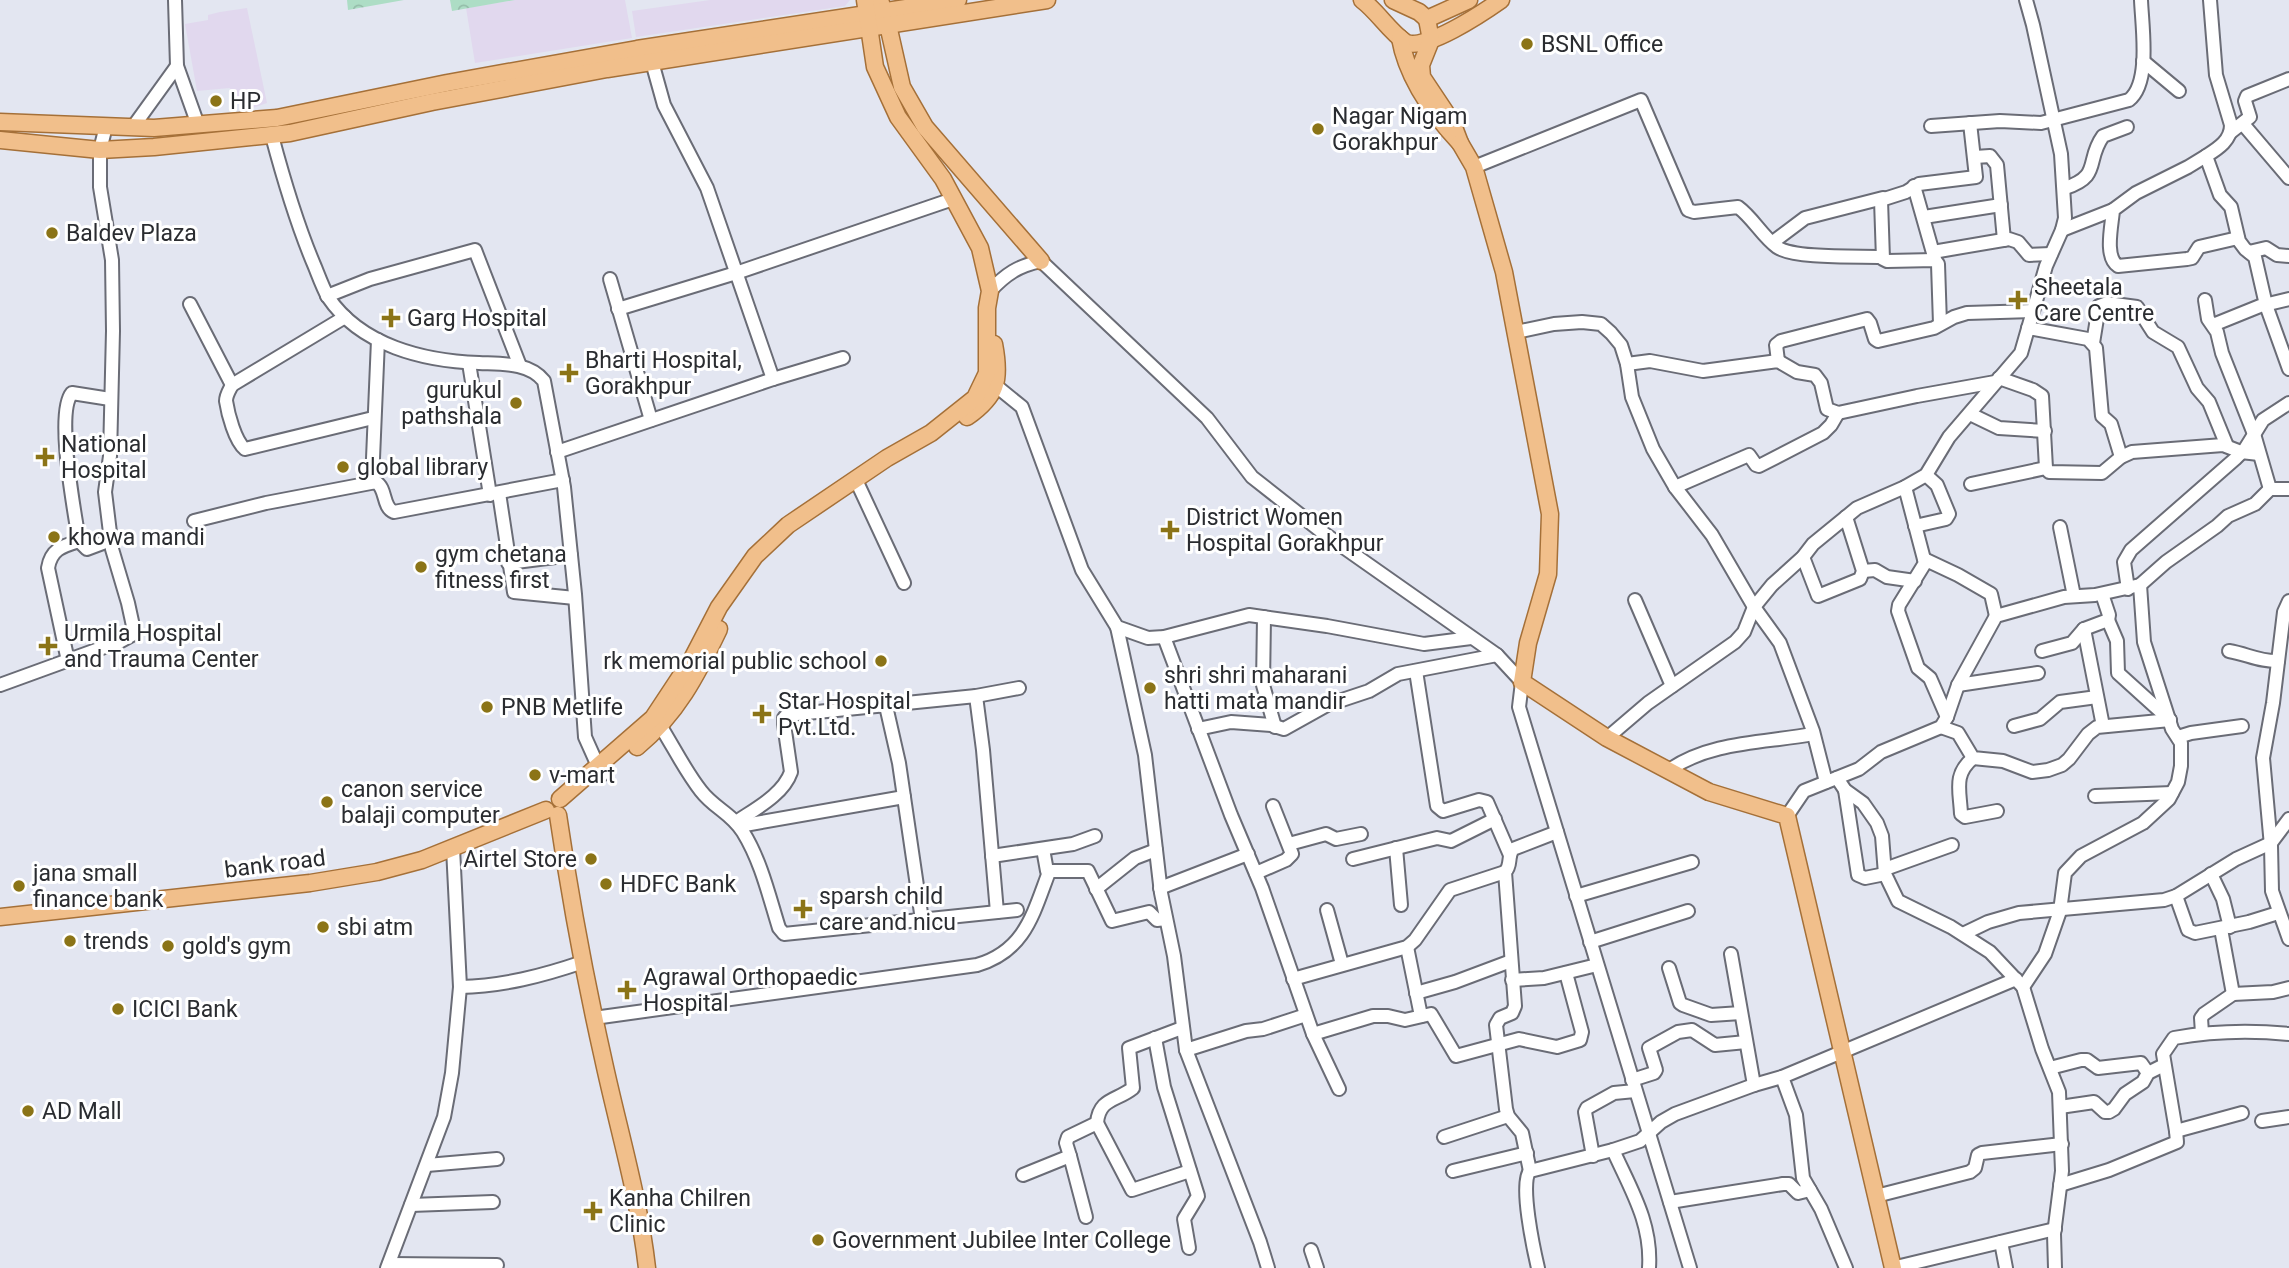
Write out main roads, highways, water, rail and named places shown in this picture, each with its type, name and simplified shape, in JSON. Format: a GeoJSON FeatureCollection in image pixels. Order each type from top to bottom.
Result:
{"type":"FeatureCollection","features":[{"type":"Feature","properties":{"kind":"main road"},"geometry":{"type":"LineString","coordinates":[[0,122],[133,127],[277,118],[643,58],[875,13],[958,0]]}},
{"type":"Feature","properties":{"kind":"main road"},"geometry":{"type":"LineString","coordinates":[[875,13],[1047,0]]}},
{"type":"Feature","properties":{"kind":"main road"},"geometry":{"type":"LineString","coordinates":[[1362,0],[1408,44],[1416,45],[1431,40],[1501,0]]}},
{"type":"Feature","properties":{"kind":"main road"},"geometry":{"type":"LineString","coordinates":[[1393,0],[1419,12],[1427,19],[1431,40],[1421,65],[1422,77],[1452,122],[1474,167],[1504,272],[1516,332],[1550,514],[1548,574],[1528,643],[1522,682],[1607,738],[1709,792],[1787,816],[1893,1268]]}},
{"type":"Feature","properties":{"kind":"main road"},"geometry":{"type":"LineString","coordinates":[[1427,19],[1469,0]]}},
{"type":"Feature","properties":{"kind":"main road"},"geometry":{"type":"LineString","coordinates":[[600,771],[653,718],[692,659],[719,607],[755,555],[788,525],[927,445],[984,405],[998,366],[987,308],[990,290],[980,248],[943,179],[898,117],[875,67],[875,13]]}},
{"type":"Feature","properties":{"kind":"main road"},"geometry":{"type":"LineString","coordinates":[[875,13],[911,106],[925,127],[1041,261]]}},
{"type":"Feature","properties":{"kind":"main road"},"geometry":{"type":"LineString","coordinates":[[1400,37],[1404,58],[1416,83],[1446,128],[1460,143]]}},
{"type":"Feature","properties":{"kind":"main road"},"geometry":{"type":"LineString","coordinates":[[0,140],[100,150],[272,136],[449,91]]}},
{"type":"Feature","properties":{"kind":"main road"},"geometry":{"type":"LineString","coordinates":[[600,771],[661,727],[700,671],[726,615],[762,564],[794,533],[858,484]]}},
{"type":"Feature","properties":{"kind":"main road","name":"bank road"},"geometry":{"type":"LineString","coordinates":[[0,917],[310,883],[377,872],[453,848],[557,807],[600,771]]}},
{"type":"Feature","properties":{"kind":"main road"},"geometry":{"type":"LineString","coordinates":[[557,807],[583,962],[642,1226],[647,1268]]}},
{"type":"Feature","properties":{"kind":"place","name":"BSNL Office"},"geometry":{"type":"Point","coordinates":[1527,44]}},
{"type":"Feature","properties":{"kind":"place","name":"HP"},"geometry":{"type":"Point","coordinates":[216,101]}},
{"type":"Feature","properties":{"kind":"place","name":"Nagar Nigam Gorakhpur"},"geometry":{"type":"Point","coordinates":[1318,129]}},
{"type":"Feature","properties":{"kind":"place","name":"Baldev Plaza"},"geometry":{"type":"Point","coordinates":[52,233]}},
{"type":"Feature","properties":{"kind":"place","name":"Sheetala Care Centre"},"geometry":{"type":"Point","coordinates":[2018,300]}},
{"type":"Feature","properties":{"kind":"place","name":"Garg Hospital"},"geometry":{"type":"Point","coordinates":[391,318]}},
{"type":"Feature","properties":{"kind":"place","name":"Bharti Hospital, Gorakhpur"},"geometry":{"type":"Point","coordinates":[569,373]}},
{"type":"Feature","properties":{"kind":"place","name":"gurukul pathshala"},"geometry":{"type":"Point","coordinates":[516,403]}},
{"type":"Feature","properties":{"kind":"place","name":"National Hospital"},"geometry":{"type":"Point","coordinates":[45,457]}},
{"type":"Feature","properties":{"kind":"place","name":"global library"},"geometry":{"type":"Point","coordinates":[343,467]}},
{"type":"Feature","properties":{"kind":"place","name":"District Women Hospital Gorakhpur"},"geometry":{"type":"Point","coordinates":[1170,530]}},
{"type":"Feature","properties":{"kind":"place","name":"khowa mandi"},"geometry":{"type":"Point","coordinates":[54,537]}},
{"type":"Feature","properties":{"kind":"place","name":"gym chetana fitness first"},"geometry":{"type":"Point","coordinates":[421,567]}},
{"type":"Feature","properties":{"kind":"place","name":"Urmila Hospital and Trauma Center"},"geometry":{"type":"Point","coordinates":[48,646]}},
{"type":"Feature","properties":{"kind":"place","name":"rk memorial public school"},"geometry":{"type":"Point","coordinates":[881,661]}},
{"type":"Feature","properties":{"kind":"place","name":"shri shri maharani hatti mata mandir"},"geometry":{"type":"Point","coordinates":[1150,688]}},
{"type":"Feature","properties":{"kind":"place","name":"PNB Metlife"},"geometry":{"type":"Point","coordinates":[487,707]}},
{"type":"Feature","properties":{"kind":"place","name":"Star Hospital Pvt.Ltd."},"geometry":{"type":"Point","coordinates":[762,714]}},
{"type":"Feature","properties":{"kind":"place","name":"v-mart"},"geometry":{"type":"Point","coordinates":[535,775]}},
{"type":"Feature","properties":{"kind":"place","name":"canon service balaji computer"},"geometry":{"type":"Point","coordinates":[327,802]}},
{"type":"Feature","properties":{"kind":"place","name":"Airtel Store"},"geometry":{"type":"Point","coordinates":[591,859]}},
{"type":"Feature","properties":{"kind":"place","name":"HDFC Bank"},"geometry":{"type":"Point","coordinates":[606,884]}},
{"type":"Feature","properties":{"kind":"place","name":"jana small finance bank"},"geometry":{"type":"Point","coordinates":[19,886]}},
{"type":"Feature","properties":{"kind":"place","name":"sparsh child care and nicu"},"geometry":{"type":"Point","coordinates":[803,909]}},
{"type":"Feature","properties":{"kind":"place","name":"sbi atm"},"geometry":{"type":"Point","coordinates":[323,927]}},
{"type":"Feature","properties":{"kind":"place","name":"trends"},"geometry":{"type":"Point","coordinates":[70,941]}},
{"type":"Feature","properties":{"kind":"place","name":"gold's gym"},"geometry":{"type":"Point","coordinates":[168,946]}},
{"type":"Feature","properties":{"kind":"place","name":"Agrawal Orthopaedic Hospital"},"geometry":{"type":"Point","coordinates":[627,990]}},
{"type":"Feature","properties":{"kind":"place","name":"ICICI Bank"},"geometry":{"type":"Point","coordinates":[118,1009]}},
{"type":"Feature","properties":{"kind":"place","name":"AD Mall"},"geometry":{"type":"Point","coordinates":[28,1111]}},
{"type":"Feature","properties":{"kind":"place","name":"Kanha Chilren Clinic"},"geometry":{"type":"Point","coordinates":[593,1211]}},
{"type":"Feature","properties":{"kind":"place","name":"Government Jubilee Inter College"},"geometry":{"type":"Point","coordinates":[818,1240]}}]}
